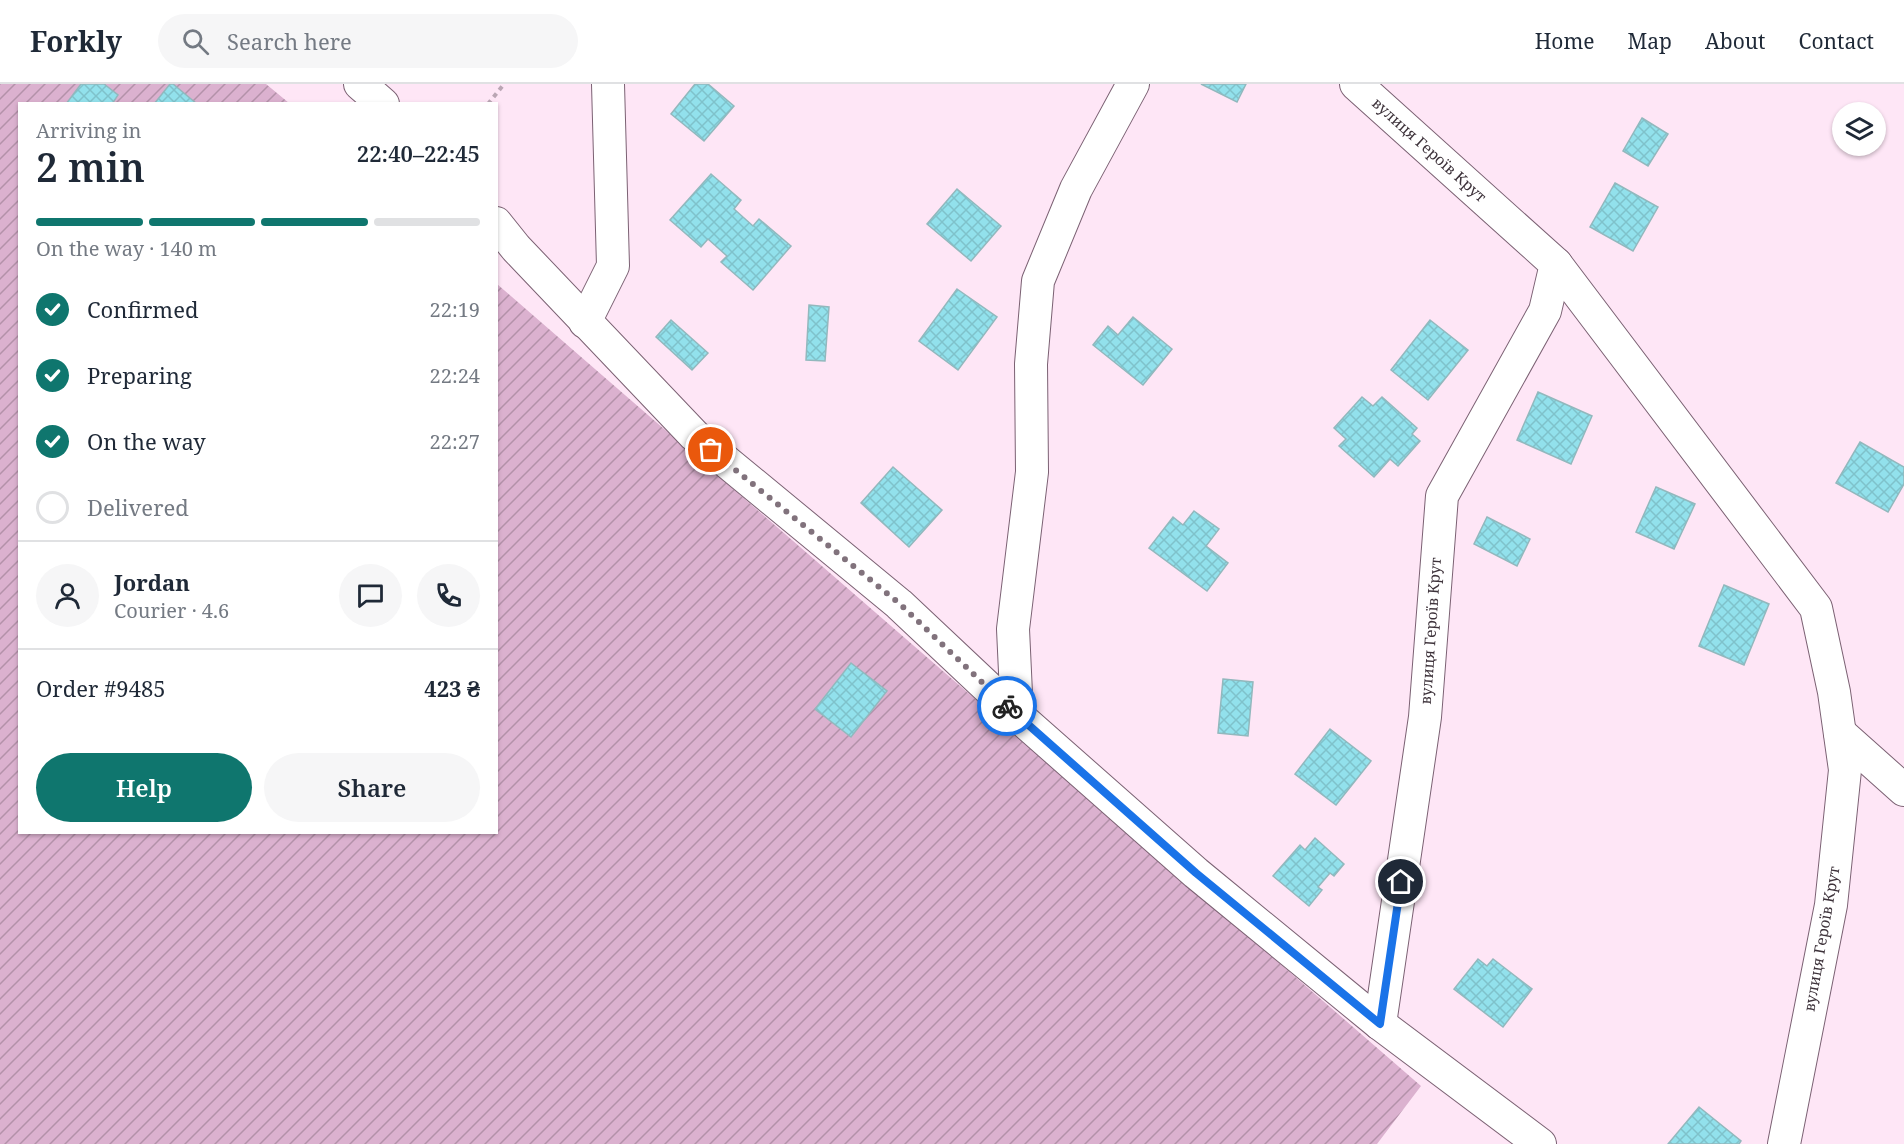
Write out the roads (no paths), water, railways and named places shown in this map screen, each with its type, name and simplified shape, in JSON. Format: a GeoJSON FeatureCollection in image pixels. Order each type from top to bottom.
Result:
{"type":"FeatureCollection","features":[{"type":"Feature","properties":{"kind":"street"},"geometry":{"type":"LineString","coordinates":[[360,84],[381,102]]}},
{"type":"Feature","properties":{"kind":"street"},"geometry":{"type":"LineString","coordinates":[[585,322],[613,266],[608,84]]}},
{"type":"Feature","properties":{"kind":"street"},"geometry":{"type":"LineString","coordinates":[[1017,715],[1013,629],[1032,472],[1031,364],[1038,281],[1076,189],[1133,84]]}},
{"type":"Feature","properties":{"kind":"street","name":"вулиця Героїв Крут"},"geometry":{"type":"LineString","coordinates":[[1356,84],[1556,264],[1816,608],[1834,692],[1845,770],[1830,905],[1784,1144]]}},
{"type":"Feature","properties":{"kind":"street"},"geometry":{"type":"LineString","coordinates":[[498,226],[585,322],[694,435],[900,604],[1017,715],[1196,873],[1380,1024],[1540,1144]]}},
{"type":"Feature","properties":{"kind":"street","name":"вулиця Героїв Крут"},"geometry":{"type":"LineString","coordinates":[[1380,1024],[1425,717],[1442,496],[1545,312],[1556,264]]}},
{"type":"Feature","properties":{"kind":"street"},"geometry":{"type":"LineString","coordinates":[[1840,734],[1904,790]]}}]}
